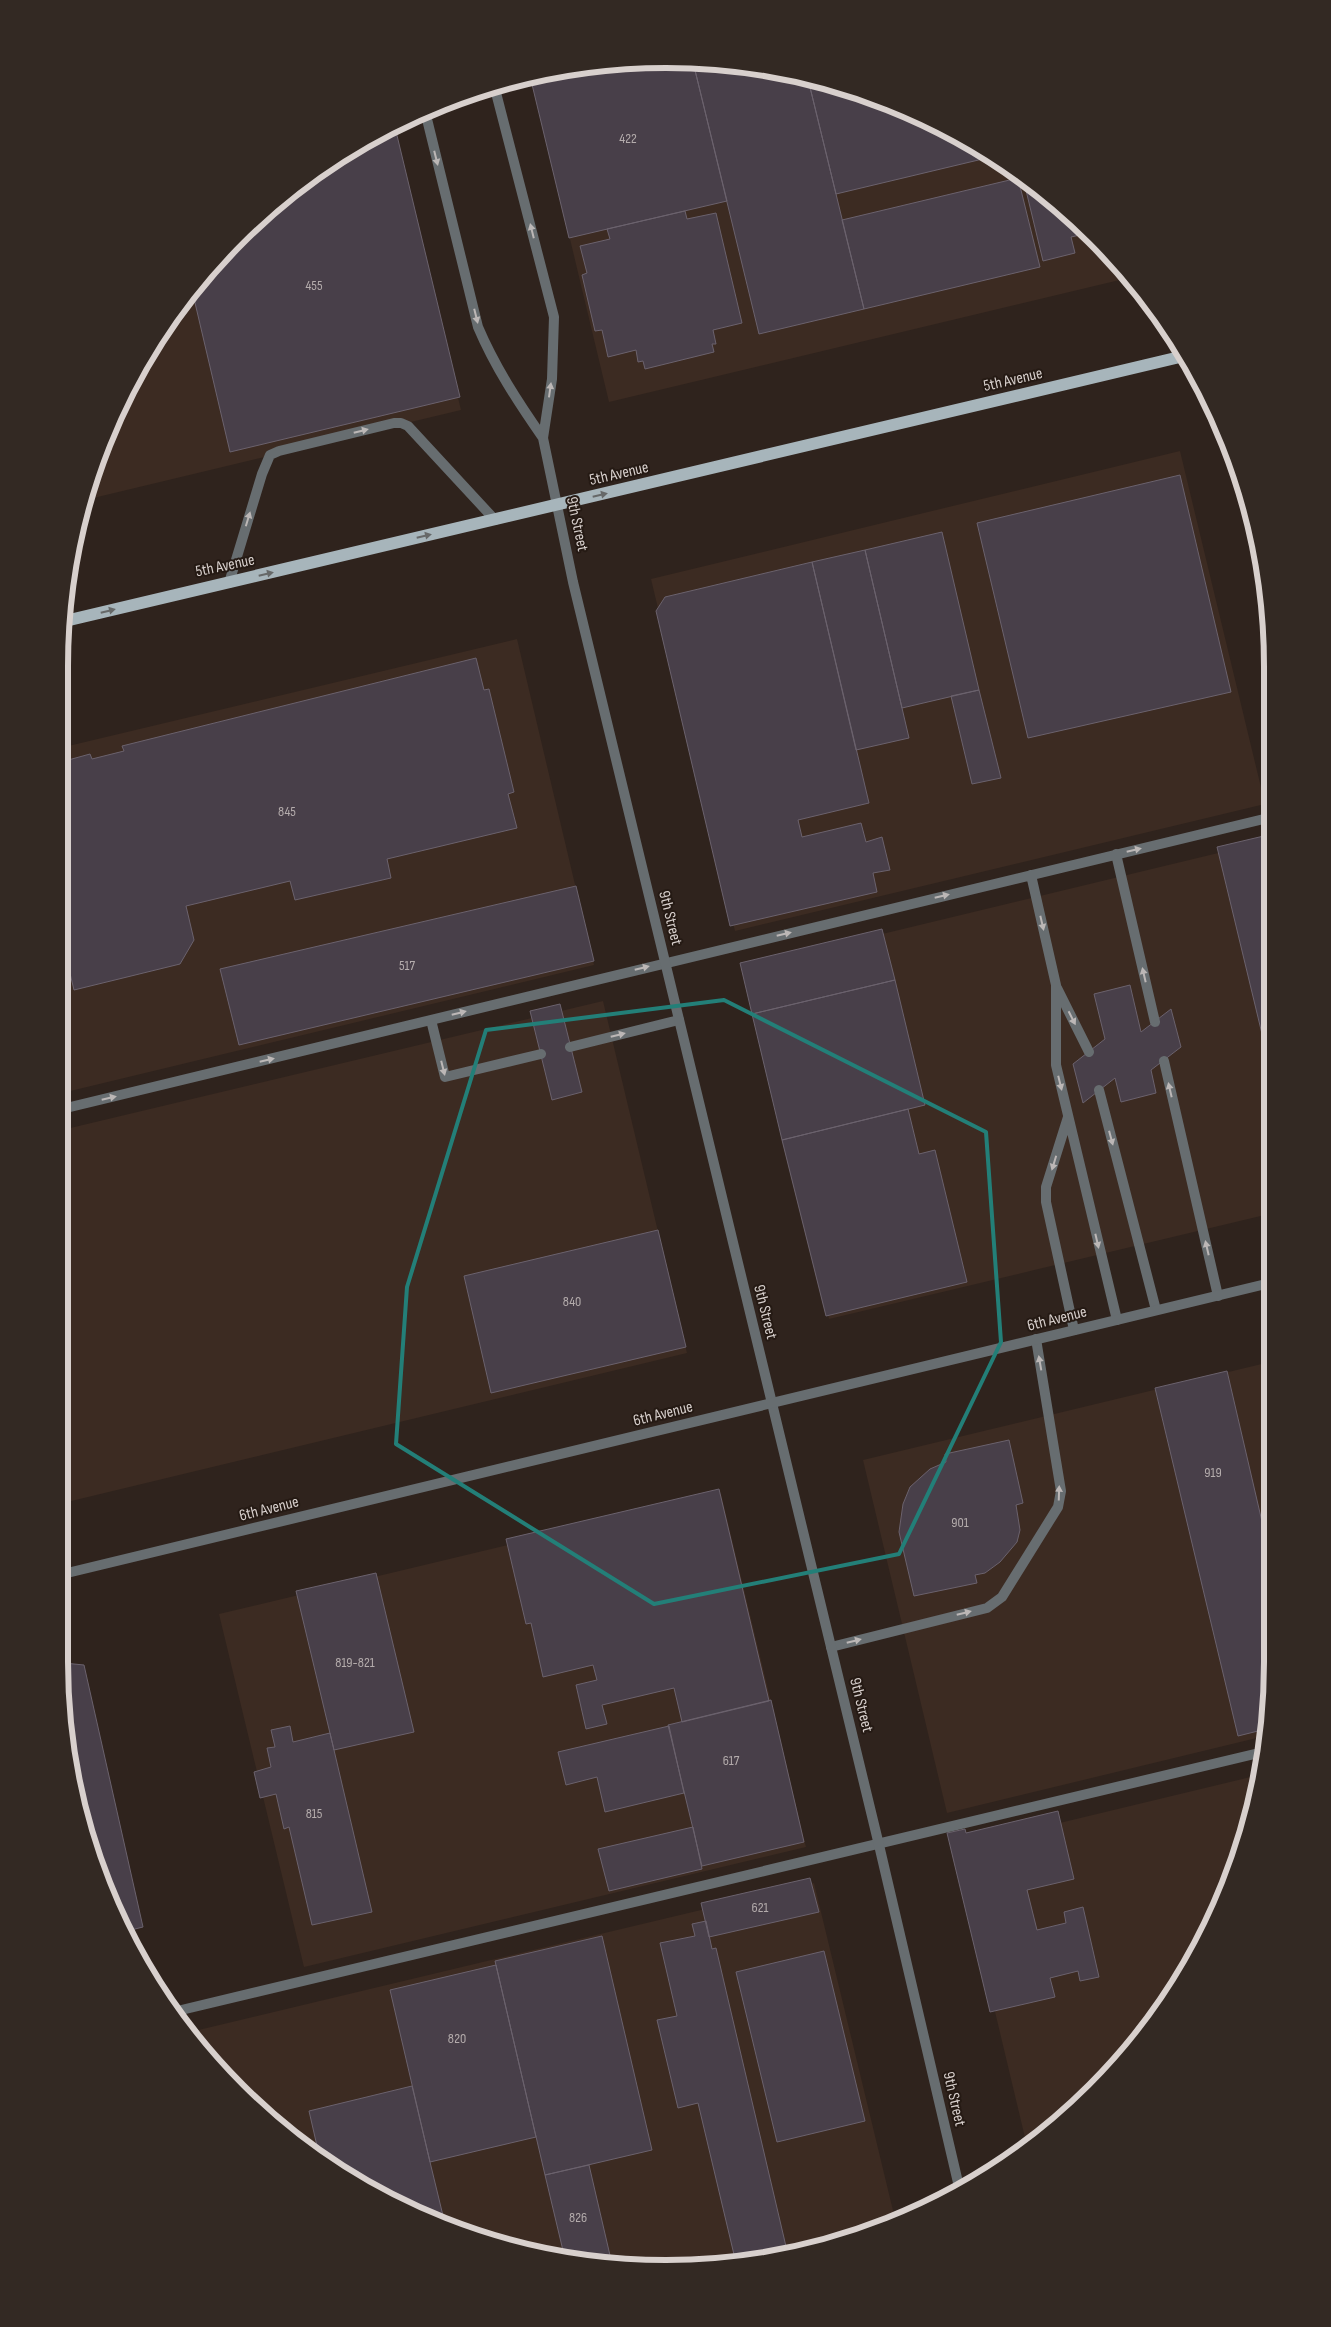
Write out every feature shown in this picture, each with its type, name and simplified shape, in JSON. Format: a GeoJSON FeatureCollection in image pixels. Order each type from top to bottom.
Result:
{"type":"FeatureCollection","features":[{"type":"Feature","properties":{"kind":"main road","name":"5th Avenue"},"geometry":{"type":"LineString","coordinates":[[70,620],[1177,358]]}},
{"type":"Feature","properties":{"kind":"street","name":"9th Street"},"geometry":{"type":"LineString","coordinates":[[496,92],[554,317],[552,379],[543,438],[573,582],[880,1844],[958,2182]]}},
{"type":"Feature","properties":{"kind":"street","name":"9th Street"},"geometry":{"type":"LineString","coordinates":[[426,118],[478,327],[489,352],[508,386],[543,438]]}},
{"type":"Feature","properties":{"kind":"street"},"geometry":{"type":"LineString","coordinates":[[229,582],[262,474],[270,455],[279,451],[394,423],[408,426],[495,520]]}},
{"type":"Feature","properties":{"kind":"street"},"geometry":{"type":"LineString","coordinates":[[68,1108],[1264,819]]}},
{"type":"Feature","properties":{"kind":"street"},"geometry":{"type":"LineString","coordinates":[[1116,854],[1154,1022]]}},
{"type":"Feature","properties":{"kind":"street"},"geometry":{"type":"LineString","coordinates":[[1031,875],[1056,985],[1056,1065],[1117,1320]]}},
{"type":"Feature","properties":{"kind":"street"},"geometry":{"type":"LineString","coordinates":[[1056,985],[1089,1052]]}},
{"type":"Feature","properties":{"kind":"street"},"geometry":{"type":"LineString","coordinates":[[431,1020],[445,1077],[541,1054]]}},
{"type":"Feature","properties":{"kind":"street"},"geometry":{"type":"LineString","coordinates":[[570,1047],[679,1020]]}},
{"type":"Feature","properties":{"kind":"street"},"geometry":{"type":"LineString","coordinates":[[1164,1061],[1218,1296]]}},
{"type":"Feature","properties":{"kind":"street"},"geometry":{"type":"LineString","coordinates":[[1099,1090],[1156,1310]]}},
{"type":"Feature","properties":{"kind":"street"},"geometry":{"type":"LineString","coordinates":[[1068,1116],[1046,1187],[1046,1202],[1074,1330]]}},
{"type":"Feature","properties":{"kind":"street","name":"6th Avenue"},"geometry":{"type":"LineString","coordinates":[[68,1573],[1264,1284]]}},
{"type":"Feature","properties":{"kind":"street"},"geometry":{"type":"LineString","coordinates":[[831,1647],[987,1608],[1002,1597],[1058,1507],[1061,1491],[1036,1339]]}},
{"type":"Feature","properties":{"kind":"street"},"geometry":{"type":"LineString","coordinates":[[180,2010],[1256,1754]]}},
{"type":"Feature","properties":{"kind":"highlighted area"},"geometry":{"type":"Polygon","coordinates":[[[724,1000],[986,1132],[1001,1342],[899,1554],[654,1604],[396,1444],[407,1287],[486,1030],[724,1000]]]}},
{"type":"Feature","properties":{"kind":"shaded area"},"geometry":{"type":"Polygon","coordinates":[[[626,69],[705,69],[782,79],[858,99],[930,129],[998,168],[1060,216],[1122,279],[609,402],[533,83],[587,73],[626,69]]]}},
{"type":"Feature","properties":{"kind":"shaded area"},"geometry":{"type":"Polygon","coordinates":[[[394,133],[461,410],[92,498],[99,473],[129,401],[168,333],[191,301],[243,243],[301,191],[333,168],[394,133]]]}},
{"type":"Feature","properties":{"kind":"shaded area"},"geometry":{"type":"Polygon","coordinates":[[[1180,451],[1264,804],[735,931],[651,579],[1180,451]]]}},
{"type":"Feature","properties":{"kind":"shaded area"},"geometry":{"type":"Polygon","coordinates":[[[517,639],[594,965],[68,1092],[68,746],[517,639]]]}},
{"type":"Feature","properties":{"kind":"shaded area"},"geometry":{"type":"Polygon","coordinates":[[[1264,842],[1264,1215],[829,1319],[745,967],[1264,842]]]}},
{"type":"Feature","properties":{"kind":"shaded area"},"geometry":{"type":"Polygon","coordinates":[[[603,1001],[687,1353],[68,1502],[68,1129],[603,1001]]]}},
{"type":"Feature","properties":{"kind":"shaded area"},"geometry":{"type":"Polygon","coordinates":[[[1264,1363],[1264,1661],[1258,1738],[947,1813],[863,1460],[1264,1363]]]}},
{"type":"Feature","properties":{"kind":"shaded area"},"geometry":{"type":"Polygon","coordinates":[[[721,1494],[806,1847],[304,1967],[219,1614],[721,1494]]]}},
{"type":"Feature","properties":{"kind":"shaded area"},"geometry":{"type":"Polygon","coordinates":[[[1252,1777],[1232,1854],[1218,1890],[1202,1926],[1163,1994],[1115,2056],[1060,2111],[1025,2139],[956,1848],[1252,1777]]]}},
{"type":"Feature","properties":{"kind":"shaded area"},"geometry":{"type":"Polygon","coordinates":[[[814,1883],[894,2214],[858,2228],[782,2248],[705,2258],[666,2260],[626,2258],[549,2248],[511,2239],[473,2228],[401,2198],[333,2159],[271,2111],[216,2056],[195,2031],[814,1883]]]}},
{"type":"Feature","properties":{"kind":"building"},"geometry":{"type":"Polygon","coordinates":[[[626,69],[695,69],[727,201],[569,238],[532,83],[587,73],[626,69]]]}},
{"type":"Feature","properties":{"kind":"building"},"geometry":{"type":"Polygon","coordinates":[[[695,69],[744,73],[810,86],[864,309],[759,334],[695,69]]]}},
{"type":"Feature","properties":{"kind":"building"},"geometry":{"type":"Polygon","coordinates":[[[810,86],[858,99],[894,113],[930,129],[983,159],[836,194],[810,86]]]}},
{"type":"Feature","properties":{"kind":"building"},"geometry":{"type":"Polygon","coordinates":[[[396,132],[460,397],[230,452],[194,298],[243,243],[301,191],[333,168],[396,132]]]}},
{"type":"Feature","properties":{"kind":"building"},"geometry":{"type":"Polygon","coordinates":[[[1013,179],[1019,183],[1040,267],[864,309],[842,220],[1013,179]]]}},
{"type":"Feature","properties":{"kind":"building"},"geometry":{"type":"Polygon","coordinates":[[[1025,188],[1080,235],[1071,237],[1075,253],[1043,261],[1025,188]]]}},
{"type":"Feature","properties":{"kind":"building"},"geometry":{"type":"Polygon","coordinates":[[[685,211],[687,219],[716,213],[742,323],[713,330],[716,344],[712,344],[714,352],[645,369],[643,361],[638,362],[636,350],[608,357],[602,330],[595,331],[582,275],[587,273],[580,246],[610,239],[607,229],[685,211]]]}},
{"type":"Feature","properties":{"kind":"building"},"geometry":{"type":"Polygon","coordinates":[[[1180,475],[1231,692],[1028,738],[977,523],[1180,475]]]}},
{"type":"Feature","properties":{"kind":"building"},"geometry":{"type":"Polygon","coordinates":[[[942,532],[979,690],[902,708],[865,550],[942,532]]]}},
{"type":"Feature","properties":{"kind":"building"},"geometry":{"type":"Polygon","coordinates":[[[865,550],[909,738],[856,750],[812,562],[865,550]]]}},
{"type":"Feature","properties":{"kind":"building"},"geometry":{"type":"Polygon","coordinates":[[[812,562],[869,803],[798,820],[802,837],[861,823],[866,842],[882,837],[890,870],[873,873],[877,892],[730,926],[656,611],[665,597],[812,562]]]}},
{"type":"Feature","properties":{"kind":"building"},"geometry":{"type":"Polygon","coordinates":[[[476,658],[484,690],[489,689],[514,792],[508,794],[517,828],[387,859],[391,878],[295,900],[290,881],[186,906],[194,940],[180,964],[74,990],[68,965],[68,760],[90,754],[92,759],[124,751],[122,746],[476,658]]]}},
{"type":"Feature","properties":{"kind":"building"},"geometry":{"type":"Polygon","coordinates":[[[979,690],[1001,778],[972,784],[951,696],[979,690]]]}},
{"type":"Feature","properties":{"kind":"building"},"geometry":{"type":"Polygon","coordinates":[[[1264,836],[1264,1042],[1217,847],[1264,836]]]}},
{"type":"Feature","properties":{"kind":"building"},"geometry":{"type":"Polygon","coordinates":[[[576,886],[594,961],[239,1045],[220,969],[576,886]]]}},
{"type":"Feature","properties":{"kind":"building"},"geometry":{"type":"Polygon","coordinates":[[[882,929],[895,980],[752,1014],[740,963],[882,929]]]}},
{"type":"Feature","properties":{"kind":"building"},"geometry":{"type":"Polygon","coordinates":[[[895,980],[925,1105],[782,1140],[752,1014],[895,980]]]}},
{"type":"Feature","properties":{"kind":"building"},"geometry":{"type":"Polygon","coordinates":[[[1130,985],[1141,1032],[1171,1009],[1181,1047],[1151,1070],[1156,1093],[1121,1102],[1115,1078],[1083,1103],[1073,1064],[1105,1039],[1094,994],[1130,985]]]}},
{"type":"Feature","properties":{"kind":"building"},"geometry":{"type":"Polygon","coordinates":[[[560,1004],[582,1092],[552,1100],[530,1011],[560,1004]]]}},
{"type":"Feature","properties":{"kind":"building"},"geometry":{"type":"Polygon","coordinates":[[[908,1109],[919,1154],[935,1150],[967,1282],[826,1316],[782,1140],[908,1109]]]}},
{"type":"Feature","properties":{"kind":"building"},"geometry":{"type":"Polygon","coordinates":[[[658,1230],[686,1347],[491,1393],[464,1276],[658,1230]]]}},
{"type":"Feature","properties":{"kind":"building"},"geometry":{"type":"Polygon","coordinates":[[[1227,1371],[1264,1530],[1264,1661],[1259,1731],[1238,1736],[1155,1388],[1227,1371]]]}},
{"type":"Feature","properties":{"kind":"building"},"geometry":{"type":"Polygon","coordinates":[[[1009,1440],[1023,1503],[1016,1505],[1020,1530],[1017,1542],[1000,1562],[985,1573],[975,1575],[977,1583],[914,1596],[899,1532],[903,1504],[910,1487],[930,1469],[946,1462],[945,1454],[1009,1440]]]}},
{"type":"Feature","properties":{"kind":"building"},"geometry":{"type":"Polygon","coordinates":[[[719,1489],[769,1701],[682,1722],[674,1688],[602,1705],[607,1724],[586,1729],[576,1685],[597,1680],[593,1665],[543,1677],[531,1623],[526,1624],[506,1539],[719,1489]]]}},
{"type":"Feature","properties":{"kind":"building"},"geometry":{"type":"Polygon","coordinates":[[[376,1573],[414,1732],[334,1750],[296,1591],[376,1573]]]}},
{"type":"Feature","properties":{"kind":"building"},"geometry":{"type":"Polygon","coordinates":[[[68,1663],[84,1665],[143,1927],[131,1930],[129,1926],[99,1854],[88,1816],[73,1740],[68,1663]]]}},
{"type":"Feature","properties":{"kind":"building"},"geometry":{"type":"Polygon","coordinates":[[[771,1700],[804,1842],[702,1866],[668,1725],[771,1700]]]}},
{"type":"Feature","properties":{"kind":"building"},"geometry":{"type":"Polygon","coordinates":[[[290,1726],[293,1742],[330,1733],[372,1912],[312,1925],[289,1827],[284,1829],[276,1794],[260,1798],[254,1772],[271,1767],[267,1748],[275,1747],[271,1730],[290,1726]]]}},
{"type":"Feature","properties":{"kind":"building"},"geometry":{"type":"Polygon","coordinates":[[[669,1726],[684,1793],[605,1812],[597,1777],[566,1785],[558,1752],[669,1726]]]}},
{"type":"Feature","properties":{"kind":"building"},"geometry":{"type":"Polygon","coordinates":[[[1058,1811],[1074,1879],[1027,1890],[1037,1930],[1066,1923],[1064,1912],[1083,1907],[1099,1977],[1080,1981],[1078,1971],[1050,1978],[1055,1997],[990,2012],[947,1833],[965,1829],[966,1833],[1058,1811]]]}},
{"type":"Feature","properties":{"kind":"building"},"geometry":{"type":"Polygon","coordinates":[[[693,1827],[702,1869],[609,1891],[598,1849],[693,1827]]]}},
{"type":"Feature","properties":{"kind":"building"},"geometry":{"type":"Polygon","coordinates":[[[810,1878],[819,1912],[709,1937],[701,1903],[810,1878]]]}},
{"type":"Feature","properties":{"kind":"building"},"geometry":{"type":"Polygon","coordinates":[[[706,1921],[712,1949],[716,1948],[786,2247],[734,2255],[698,2103],[678,2108],[657,2020],[677,2016],[660,1943],[695,1936],[692,1924],[706,1921]]]}},
{"type":"Feature","properties":{"kind":"building"},"geometry":{"type":"Polygon","coordinates":[[[602,1936],[652,2150],[545,2175],[495,1961],[602,1936]]]}},
{"type":"Feature","properties":{"kind":"building"},"geometry":{"type":"Polygon","coordinates":[[[824,1951],[865,2121],[777,2142],[736,1972],[824,1951]]]}},
{"type":"Feature","properties":{"kind":"building"},"geometry":{"type":"Polygon","coordinates":[[[496,1965],[536,2137],[430,2162],[390,1990],[496,1965]]]}},
{"type":"Feature","properties":{"kind":"building"},"geometry":{"type":"Polygon","coordinates":[[[412,2086],[443,2216],[401,2198],[366,2179],[317,2148],[309,2111],[412,2086]]]}},
{"type":"Feature","properties":{"kind":"building"},"geometry":{"type":"Polygon","coordinates":[[[589,2165],[610,2256],[563,2250],[545,2175],[589,2165]]]}}]}
